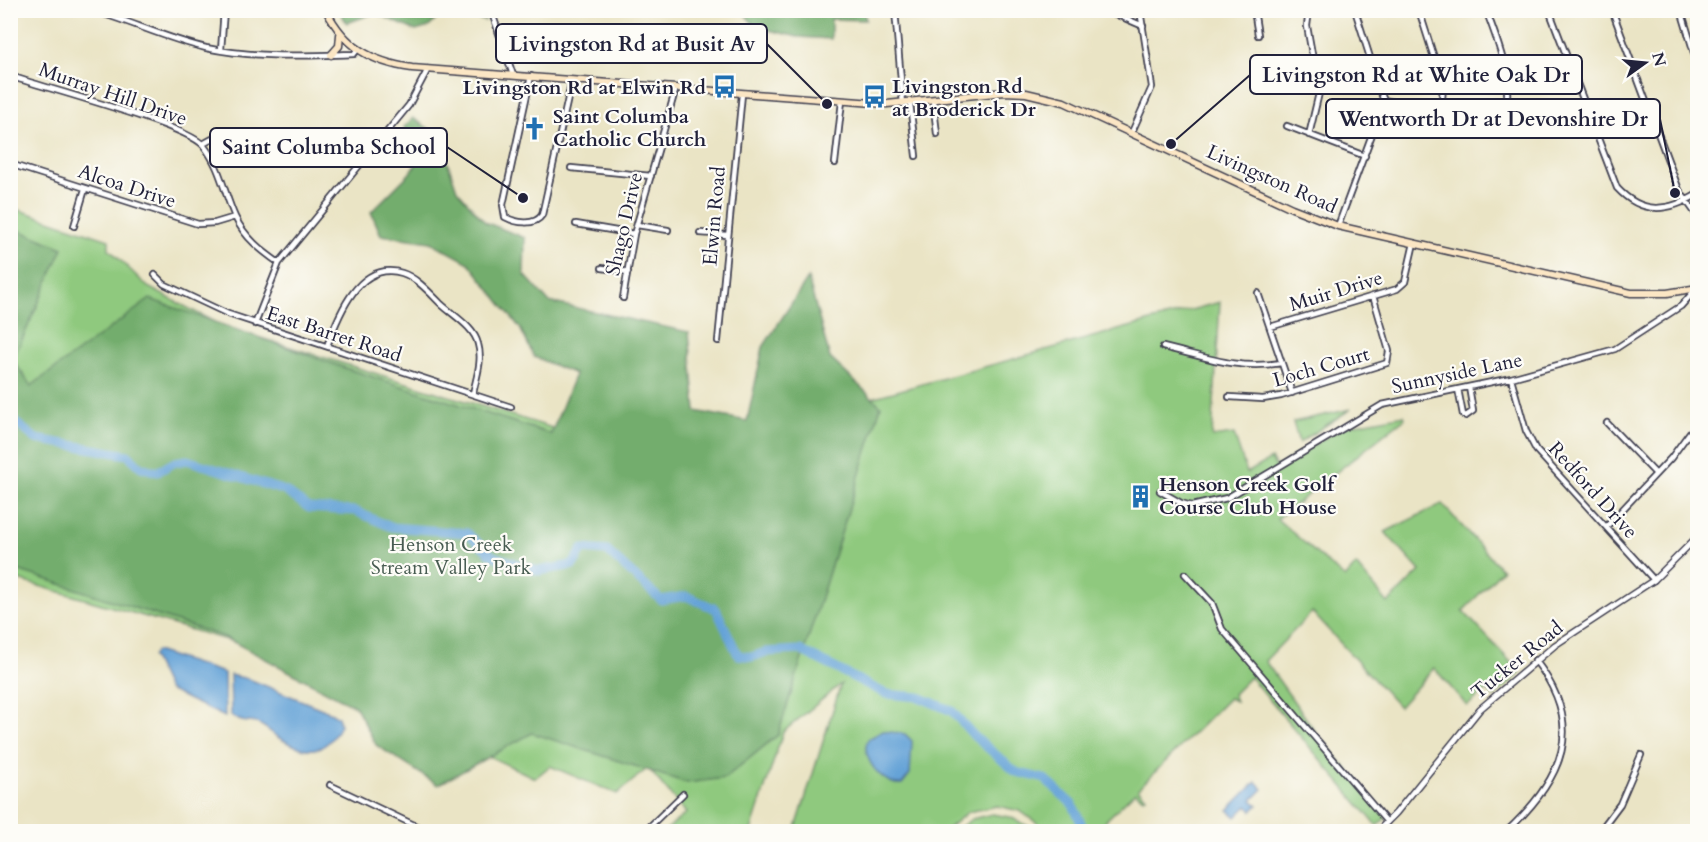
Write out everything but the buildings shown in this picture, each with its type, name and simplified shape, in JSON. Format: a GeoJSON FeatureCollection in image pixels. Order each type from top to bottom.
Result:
{"type":"FeatureCollection","features":[{"type":"Feature","properties":{"kind":"main road","name":"Livingston Road"},"geometry":{"type":"LineString","coordinates":[[326,10],[340,35],[357,50],[389,64],[428,69],[742,94],[907,104],[1005,92],[1026,93],[1064,102],[1292,208],[1338,226],[1631,293],[1667,293],[1697,289]]}},
{"type":"Feature","properties":{"kind":"main road"},"geometry":{"type":"LineString","coordinates":[[331,55],[339,46],[340,35]]}},
{"type":"Feature","properties":{"kind":"street"},"geometry":{"type":"LineString","coordinates":[[91,10],[204,47],[221,50],[254,54],[331,55],[354,54],[357,50]]}},
{"type":"Feature","properties":{"kind":"street"},"geometry":{"type":"LineString","coordinates":[[221,50],[224,10]]}},
{"type":"Feature","properties":{"kind":"street"},"geometry":{"type":"LineString","coordinates":[[491,10],[507,49],[513,75]]}},
{"type":"Feature","properties":{"kind":"street"},"geometry":{"type":"LineString","coordinates":[[894,10],[916,156]]}},
{"type":"Feature","properties":{"kind":"street"},"geometry":{"type":"LineString","coordinates":[[1106,10],[1143,26]]}},
{"type":"Feature","properties":{"kind":"street"},"geometry":{"type":"LineString","coordinates":[[1132,132],[1152,87],[1140,10]]}},
{"type":"Feature","properties":{"kind":"street"},"geometry":{"type":"LineString","coordinates":[[1254,10],[1258,35]]}},
{"type":"Feature","properties":{"kind":"street"},"geometry":{"type":"LineString","coordinates":[[1309,10],[1308,32],[1319,93],[1309,135]]}},
{"type":"Feature","properties":{"kind":"street"},"geometry":{"type":"LineString","coordinates":[[1338,226],[1384,100],[1355,10]]}},
{"type":"Feature","properties":{"kind":"street"},"geometry":{"type":"LineString","coordinates":[[1419,10],[1443,86],[1441,114]]}},
{"type":"Feature","properties":{"kind":"street"},"geometry":{"type":"LineString","coordinates":[[1486,10],[1508,78],[1509,100],[1503,128]]}},
{"type":"Feature","properties":{"kind":"street"},"geometry":{"type":"LineString","coordinates":[[1549,10],[1612,180],[1624,195],[1641,206],[1653,209],[1686,201],[1698,194]]}},
{"type":"Feature","properties":{"kind":"street"},"geometry":{"type":"LineString","coordinates":[[1612,10],[1679,190],[1698,217]]}},
{"type":"Feature","properties":{"kind":"street"},"geometry":{"type":"LineString","coordinates":[[1681,10],[1698,66]]}},
{"type":"Feature","properties":{"kind":"street"},"geometry":{"type":"LineString","coordinates":[[255,324],[279,263],[409,105],[428,69]]}},
{"type":"Feature","properties":{"kind":"street","name":"Murray Hill Drive"},"geometry":{"type":"LineString","coordinates":[[10,76],[169,127],[203,144],[219,171],[235,217],[252,242],[279,263]]}},
{"type":"Feature","properties":{"kind":"street"},"geometry":{"type":"LineString","coordinates":[[531,76],[503,205],[505,217],[520,222],[536,221],[542,215],[572,80]]}},
{"type":"Feature","properties":{"kind":"street","name":"Shago Drive"},"geometry":{"type":"LineString","coordinates":[[623,298],[634,234],[676,88]]}},
{"type":"Feature","properties":{"kind":"street","name":"Elwin Road"},"geometry":{"type":"LineString","coordinates":[[718,341],[742,94]]}},
{"type":"Feature","properties":{"kind":"street"},"geometry":{"type":"LineString","coordinates":[[933,100],[937,134]]}},
{"type":"Feature","properties":{"kind":"street"},"geometry":{"type":"LineString","coordinates":[[1384,100],[1531,135]]}},
{"type":"Feature","properties":{"kind":"street"},"geometry":{"type":"LineString","coordinates":[[835,163],[842,101]]}},
{"type":"Feature","properties":{"kind":"street"},"geometry":{"type":"LineString","coordinates":[[1287,126],[1365,156]]}},
{"type":"Feature","properties":{"kind":"street"},"geometry":{"type":"LineString","coordinates":[[1571,133],[1592,127]]}},
{"type":"Feature","properties":{"kind":"street"},"geometry":{"type":"LineString","coordinates":[[203,144],[223,133],[288,138]]}},
{"type":"Feature","properties":{"kind":"street","name":"Alcoa Drive"},"geometry":{"type":"LineString","coordinates":[[10,164],[198,224],[215,223],[235,217]]}},
{"type":"Feature","properties":{"kind":"street"},"geometry":{"type":"LineString","coordinates":[[571,168],[651,176]]}},
{"type":"Feature","properties":{"kind":"street"},"geometry":{"type":"LineString","coordinates":[[74,226],[85,189]]}},
{"type":"Feature","properties":{"kind":"street"},"geometry":{"type":"LineString","coordinates":[[576,224],[634,234]]}},
{"type":"Feature","properties":{"kind":"street"},"geometry":{"type":"LineString","coordinates":[[637,225],[668,230]]}},
{"type":"Feature","properties":{"kind":"street"},"geometry":{"type":"LineString","coordinates":[[700,233],[727,235]]}},
{"type":"Feature","properties":{"kind":"street","name":"Muir Drive"},"geometry":{"type":"LineString","coordinates":[[1270,327],[1396,289],[1405,282],[1414,243]]}},
{"type":"Feature","properties":{"kind":"street"},"geometry":{"type":"LineString","coordinates":[[602,268],[627,272]]}},
{"type":"Feature","properties":{"kind":"street"},"geometry":{"type":"LineString","coordinates":[[327,346],[343,307],[361,283],[384,272],[402,273],[434,297],[476,337],[480,357],[472,394]]}},
{"type":"Feature","properties":{"kind":"street","name":"East Barret Road"},"geometry":{"type":"LineString","coordinates":[[155,275],[164,284],[218,310],[255,324],[511,407]]}},
{"type":"Feature","properties":{"kind":"street","name":"Sunnyside Lane"},"geometry":{"type":"LineString","coordinates":[[1160,491],[1181,503],[1192,506],[1222,500],[1304,454],[1382,405],[1511,378],[1615,350],[1681,306],[1697,289]]}},
{"type":"Feature","properties":{"kind":"street"},"geometry":{"type":"LineString","coordinates":[[1258,293],[1292,393]]}},
{"type":"Feature","properties":{"kind":"street","name":"Loch Court"},"geometry":{"type":"LineString","coordinates":[[1229,397],[1263,399],[1292,393],[1387,363],[1389,351],[1372,296]]}},
{"type":"Feature","properties":{"kind":"street"},"geometry":{"type":"LineString","coordinates":[[1163,347],[1223,363],[1253,367],[1281,363]]}},
{"type":"Feature","properties":{"kind":"street","name":"Redford Drive"},"geometry":{"type":"LineString","coordinates":[[1511,378],[1526,431],[1536,450],[1654,580]]}},
{"type":"Feature","properties":{"kind":"street"},"geometry":{"type":"LineString","coordinates":[[1458,389],[1463,415],[1466,416],[1473,411],[1469,387]]}},
{"type":"Feature","properties":{"kind":"street"},"geometry":{"type":"LineString","coordinates":[[1607,423],[1656,474]]}},
{"type":"Feature","properties":{"kind":"street"},"geometry":{"type":"LineString","coordinates":[[1606,527],[1656,474],[1690,432]]}},
{"type":"Feature","properties":{"kind":"street","name":"Tucker Road"},"geometry":{"type":"LineString","coordinates":[[1377,831],[1387,822],[1480,709],[1535,660],[1654,580],[1698,536]]}},
{"type":"Feature","properties":{"kind":"street"},"geometry":{"type":"LineString","coordinates":[[1185,574],[1212,603],[1219,622],[1229,638],[1387,822]]}},
{"type":"Feature","properties":{"kind":"street"},"geometry":{"type":"LineString","coordinates":[[1506,831],[1546,788],[1559,764],[1565,738],[1563,715],[1556,694],[1535,660]]}},
{"type":"Feature","properties":{"kind":"street"},"geometry":{"type":"LineString","coordinates":[[1599,831],[1620,804],[1641,755]]}},
{"type":"Feature","properties":{"kind":"street"},"geometry":{"type":"LineString","coordinates":[[330,785],[429,831]]}},
{"type":"Feature","properties":{"kind":"street"},"geometry":{"type":"LineString","coordinates":[[644,831],[683,794]]}},
{"type":"Feature","properties":{"kind":"green space"},"geometry":{"type":"Polygon","coordinates":[[[339,11],[481,11],[485,21],[454,13],[441,14],[429,27],[416,31],[375,13],[347,23],[339,11]]]}},
{"type":"Feature","properties":{"kind":"green space"},"geometry":{"type":"Polygon","coordinates":[[[742,11],[864,11],[866,20],[831,19],[831,39],[798,37],[756,27],[742,11]]]}},
{"type":"Feature","properties":{"kind":"green space","name":"Henson Creek Stream Valley Park"},"geometry":{"type":"Polygon","coordinates":[[[413,118],[431,130],[449,166],[457,190],[485,222],[525,238],[524,274],[549,302],[689,332],[696,411],[747,421],[763,347],[808,278],[830,358],[881,406],[778,735],[725,778],[687,783],[532,733],[438,785],[376,745],[356,707],[224,637],[11,568],[11,227],[63,248],[13,360],[31,386],[150,299],[345,368],[551,434],[575,374],[534,357],[520,328],[469,263],[431,242],[381,235],[371,212],[409,174],[423,155],[404,127],[413,118]]]}},
{"type":"Feature","properties":{"kind":"green space","name":"Henson Creek Stream Valley Park"},"geometry":{"type":"Polygon","coordinates":[[[10,207],[109,240],[109,249],[148,287],[222,326],[640,455],[824,411],[1220,302],[1212,437],[1234,434],[1247,473],[1271,459],[1276,467],[1345,426],[1404,415],[1405,418],[1277,519],[1345,578],[1356,565],[1388,603],[1420,571],[1385,532],[1442,504],[1502,570],[1463,611],[1521,673],[1494,697],[1487,690],[1467,706],[1434,668],[1399,707],[1312,612],[1265,661],[1315,731],[1387,817],[1377,826],[1250,677],[1233,694],[1236,701],[1229,698],[1138,789],[1146,797],[1143,798],[1135,792],[1095,831],[1048,831],[1020,811],[997,806],[968,812],[945,831],[795,831],[841,684],[783,732],[751,831],[665,831],[686,813],[648,768],[617,794],[550,766],[535,778],[268,652],[11,578],[10,207]]]}},
{"type":"Feature","properties":{"kind":"green space"},"geometry":{"type":"Polygon","coordinates":[[[1351,409],[1299,443],[1293,422],[1351,409]]]}},
{"type":"Feature","properties":{"kind":"green space"},"geometry":{"type":"Polygon","coordinates":[[[992,814],[1010,817],[1037,831],[955,831],[972,819],[992,814]]]}},
{"type":"Feature","properties":{"kind":"water"},"geometry":{"type":"Polygon","coordinates":[[[156,651],[224,673],[225,717],[168,690],[152,656],[156,651]]]}},
{"type":"Feature","properties":{"kind":"water"},"geometry":{"type":"Polygon","coordinates":[[[230,675],[249,679],[332,713],[338,717],[340,725],[328,743],[321,747],[305,749],[286,742],[259,724],[241,721],[231,716],[230,675]]]}},
{"type":"Feature","properties":{"kind":"water"},"geometry":{"type":"Polygon","coordinates":[[[883,731],[905,734],[912,741],[910,774],[902,784],[895,784],[881,776],[867,754],[868,739],[883,731]]]}},
{"type":"Feature","properties":{"kind":"water"},"geometry":{"type":"Polygon","coordinates":[[[1256,782],[1263,789],[1252,800],[1258,805],[1252,811],[1247,806],[1236,817],[1228,810],[1256,782]]]}},
{"type":"Feature","properties":{"kind":"waterway"},"geometry":{"type":"LineString","coordinates":[[10,418],[36,439],[128,455],[141,467],[157,472],[175,462],[187,460],[285,491],[309,508],[355,511],[391,527],[467,533],[493,556],[538,571],[573,565],[583,549],[607,551],[661,600],[686,596],[716,609],[738,655],[752,657],[766,652],[800,650],[886,694],[919,697],[952,711],[974,736],[1016,772],[1045,779],[1073,805],[1085,832]]}},
{"type":"Feature","properties":{"kind":"place","name":"Livingston Rd at Elwin Rd"},"geometry":{"type":"Point","coordinates":[724,87]}},
{"type":"Feature","properties":{"kind":"place","name":"Livingston Rd at Broderick Dr"},"geometry":{"type":"Point","coordinates":[874,97]}},
{"type":"Feature","properties":{"kind":"place","name":"Livingston Rd at Busit Av"},"geometry":{"type":"Point","coordinates":[827,104]}},
{"type":"Feature","properties":{"kind":"place","name":"Saint Columba Catholic Church"},"geometry":{"type":"Point","coordinates":[535,128]}},
{"type":"Feature","properties":{"kind":"place","name":"Livingston Rd at White Oak Dr"},"geometry":{"type":"Point","coordinates":[1171,144]}},
{"type":"Feature","properties":{"kind":"place","name":"Wentworth Dr at Devonshire Dr"},"geometry":{"type":"Point","coordinates":[1675,193]}},
{"type":"Feature","properties":{"kind":"place","name":"Saint Columba School"},"geometry":{"type":"Point","coordinates":[523,198]}},
{"type":"Feature","properties":{"kind":"place","name":"Henson Creek Golf Course Club House"},"geometry":{"type":"Point","coordinates":[1141,496]}}]}
